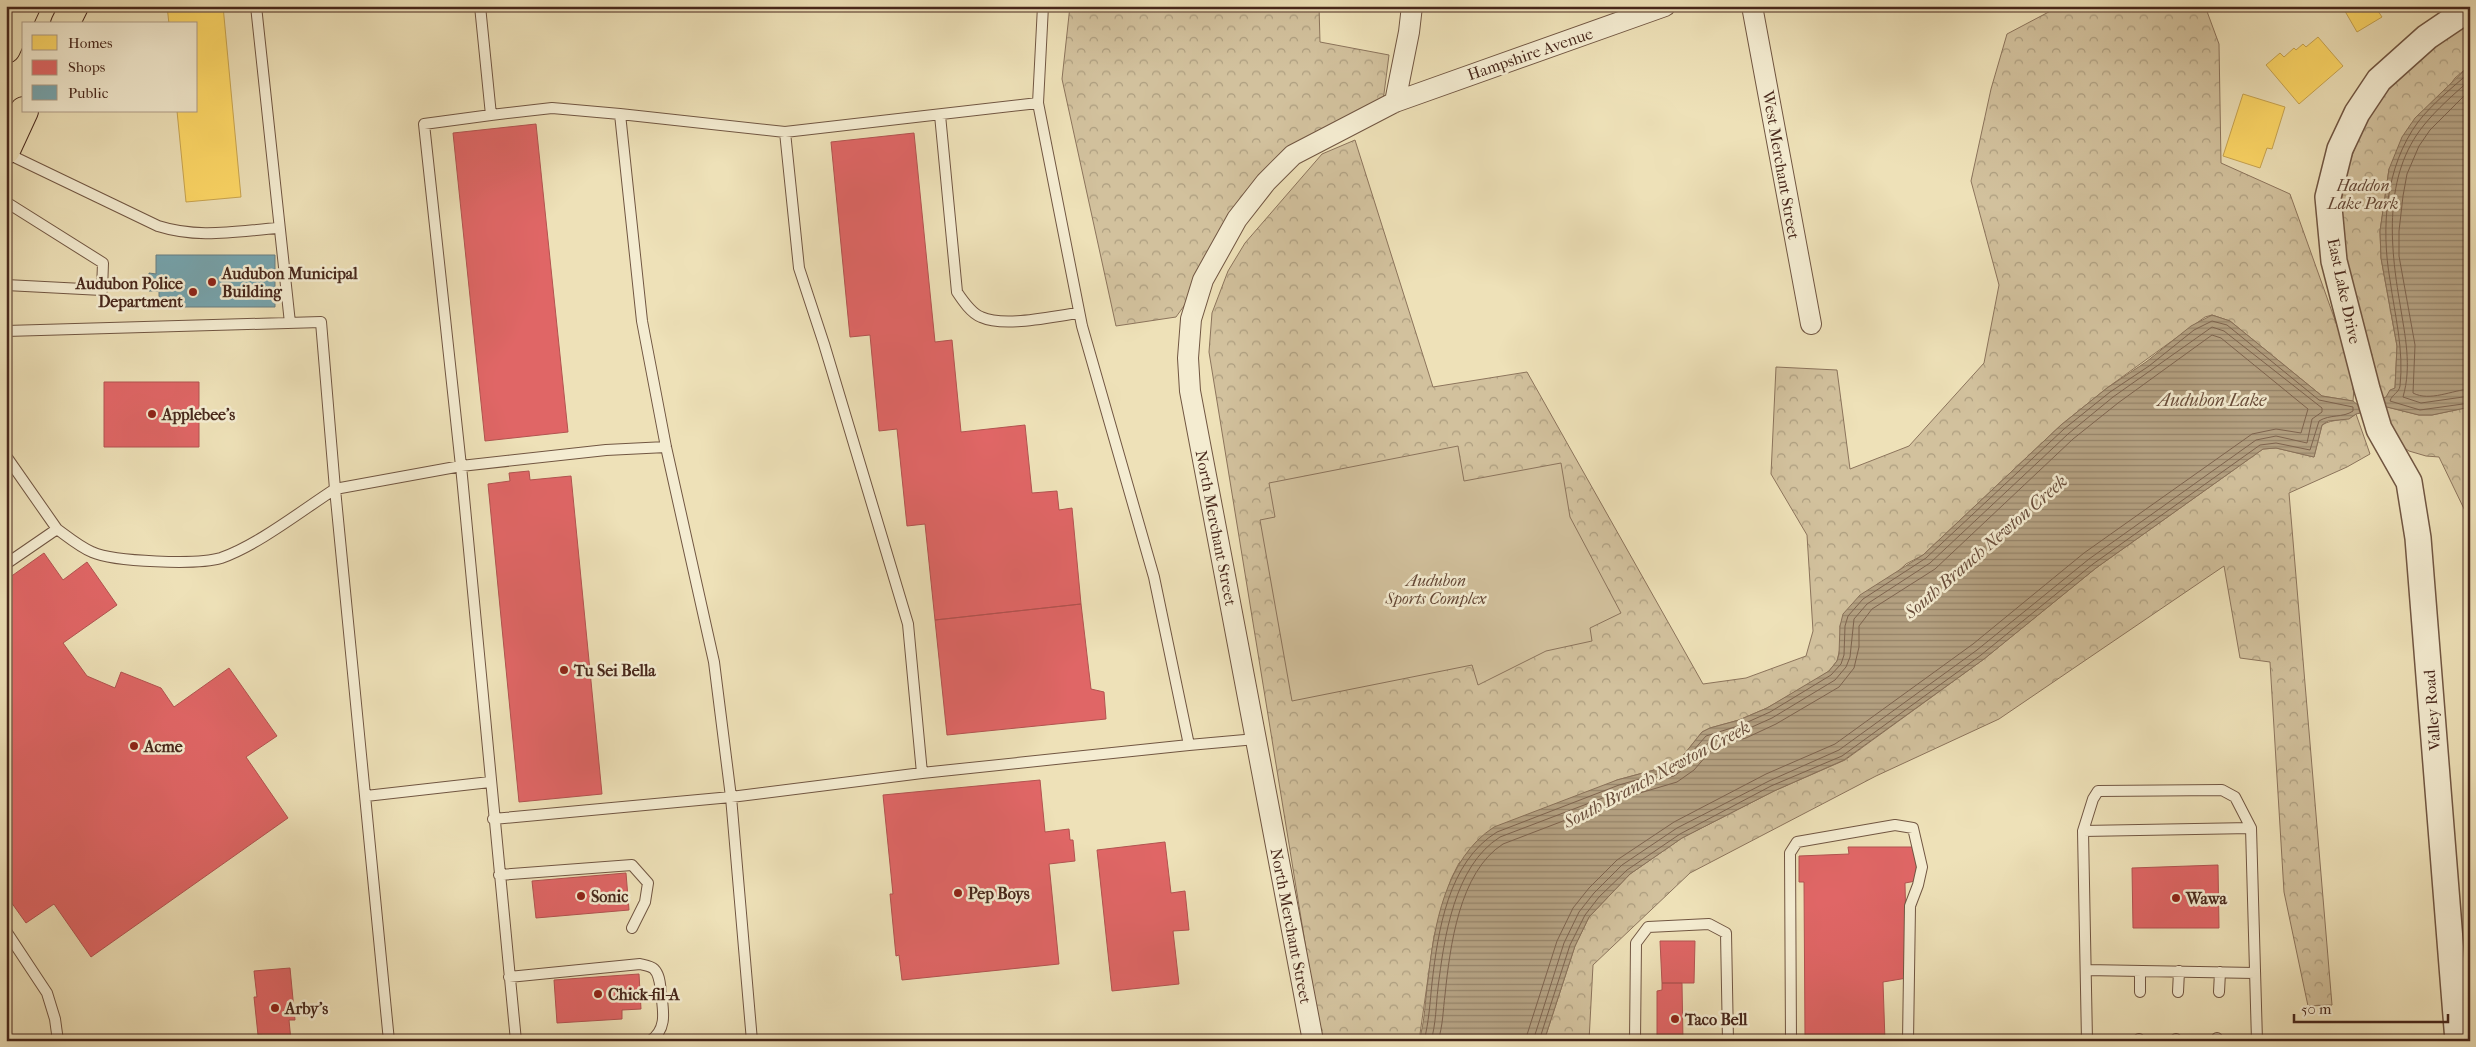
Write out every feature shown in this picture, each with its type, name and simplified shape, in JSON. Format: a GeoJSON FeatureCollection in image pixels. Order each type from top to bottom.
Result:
{"type":"FeatureCollection","features":[{"type":"Feature","properties":{"kind":"main road"},"geometry":{"type":"LineString","coordinates":[[6,50],[26,6]]}},
{"type":"Feature","properties":{"kind":"main road"},"geometry":{"type":"LineString","coordinates":[[66,22],[74,6]]}},
{"type":"Feature","properties":{"kind":"main road"},"geometry":{"type":"LineString","coordinates":[[6,152],[24,112]]}},
{"type":"Feature","properties":{"kind":"street"},"geometry":{"type":"LineString","coordinates":[[1395,102],[1409,32],[1412,6]]}},
{"type":"Feature","properties":{"kind":"street","name":"Hampshire Avenue"},"geometry":{"type":"LineString","coordinates":[[1395,102],[1665,6]]}},
{"type":"Feature","properties":{"kind":"street","name":"West Merchant Street"},"geometry":{"type":"LineString","coordinates":[[1752,6],[1811,324]]}},
{"type":"Feature","properties":{"kind":"street","name":"East Lake Drive"},"geometry":{"type":"LineString","coordinates":[[2367,389],[2334,261],[2328,197],[2340,149],[2357,113],[2379,80],[2427,37],[2470,8]]}},
{"type":"Feature","properties":{"kind":"street","name":"North Merchant Street"},"geometry":{"type":"LineString","coordinates":[[1313,1041],[1190,391],[1188,358],[1191,319],[1203,280],[1217,254],[1237,220],[1266,182],[1293,155],[1395,102]]}},
{"type":"Feature","properties":{"kind":"street","name":"Valley Road"},"geometry":{"type":"LineString","coordinates":[[2367,389],[2379,429],[2409,482],[2418,538],[2458,1041]]}},
{"type":"Feature","properties":{"kind":"lane"},"geometry":{"type":"LineString","coordinates":[[256,6],[290,323]]}},
{"type":"Feature","properties":{"kind":"lane"},"geometry":{"type":"LineString","coordinates":[[480,6],[492,115]]}},
{"type":"Feature","properties":{"kind":"lane"},"geometry":{"type":"LineString","coordinates":[[1043,6],[1038,103],[1079,313],[1154,577],[1189,745]]}},
{"type":"Feature","properties":{"kind":"lane"},"geometry":{"type":"LineString","coordinates":[[516,1041],[461,466],[424,124],[552,108],[785,132],[1038,103]]}},
{"type":"Feature","properties":{"kind":"lane"},"geometry":{"type":"LineString","coordinates":[[620,114],[642,321],[666,447],[714,662],[731,797],[752,1041]]}},
{"type":"Feature","properties":{"kind":"lane"},"geometry":{"type":"LineString","coordinates":[[940,115],[957,292],[966,305],[979,316],[995,322],[1079,313]]}},
{"type":"Feature","properties":{"kind":"lane"},"geometry":{"type":"LineString","coordinates":[[785,132],[799,268],[824,344],[908,624],[922,773]]}},
{"type":"Feature","properties":{"kind":"lane"},"geometry":{"type":"LineString","coordinates":[[6,152],[158,226],[180,233],[198,235],[279,228]]}},
{"type":"Feature","properties":{"kind":"lane"},"geometry":{"type":"LineString","coordinates":[[6,202],[104,264],[102,290],[6,285]]}},
{"type":"Feature","properties":{"kind":"lane"},"geometry":{"type":"LineString","coordinates":[[6,331],[321,322],[334,489],[389,1041]]}},
{"type":"Feature","properties":{"kind":"lane"},"geometry":{"type":"LineString","coordinates":[[6,456],[57,529],[93,553],[142,560],[187,562],[219,558],[247,546],[334,489],[461,466],[606,450],[666,447]]}},
{"type":"Feature","properties":{"kind":"lane"},"geometry":{"type":"LineString","coordinates":[[6,564],[57,529]]}},
{"type":"Feature","properties":{"kind":"lane"},"geometry":{"type":"LineString","coordinates":[[494,819],[731,797],[922,773],[1256,738]]}},
{"type":"Feature","properties":{"kind":"lane"},"geometry":{"type":"LineString","coordinates":[[366,796],[490,782]]}},
{"type":"Feature","properties":{"kind":"lane"},"geometry":{"type":"LineString","coordinates":[[2087,1041],[2083,831],[2093,799],[2098,792],[2222,790],[2235,797],[2251,828],[2257,1041]]}},
{"type":"Feature","properties":{"kind":"lane"},"geometry":{"type":"LineString","coordinates":[[1791,1041],[1790,853],[1797,842],[1895,825],[1913,828],[1922,866],[1918,885],[1910,906],[1908,1041]]}},
{"type":"Feature","properties":{"kind":"lane"},"geometry":{"type":"LineString","coordinates":[[2083,831],[2251,828]]}},
{"type":"Feature","properties":{"kind":"lane"},"geometry":{"type":"LineString","coordinates":[[499,875],[632,864],[648,883],[648,893],[632,928]]}},
{"type":"Feature","properties":{"kind":"lane"},"geometry":{"type":"LineString","coordinates":[[1635,1041],[1636,943],[1648,927],[1709,924],[1726,933],[1728,1041]]}},
{"type":"Feature","properties":{"kind":"lane"},"geometry":{"type":"LineString","coordinates":[[6,931],[47,993],[55,1020],[58,1041]]}},
{"type":"Feature","properties":{"kind":"lane"},"geometry":{"type":"LineString","coordinates":[[510,977],[640,964],[648,966],[654,969],[658,977],[664,1017],[657,1036],[650,1041]]}},
{"type":"Feature","properties":{"kind":"lane"},"geometry":{"type":"LineString","coordinates":[[2086,970],[2255,973]]}},
{"type":"Feature","properties":{"kind":"lane"},"geometry":{"type":"LineString","coordinates":[[2140,971],[2140,992]]}},
{"type":"Feature","properties":{"kind":"lane"},"geometry":{"type":"LineString","coordinates":[[2178,992],[2179,971]]}},
{"type":"Feature","properties":{"kind":"lane"},"geometry":{"type":"LineString","coordinates":[[2219,992],[2220,972]]}},
{"type":"Feature","properties":{"kind":"green space"},"geometry":{"type":"Polygon","coordinates":[[[1070,6],[1319,6],[1320,42],[1389,55],[1382,109],[1293,155],[1176,317],[1116,326],[1062,79],[1070,6]]]}},
{"type":"Feature","properties":{"kind":"green space","name":"Audubon Sports Complex"},"geometry":{"type":"Polygon","coordinates":[[[2060,6],[2205,6],[2219,44],[2221,163],[2290,194],[2355,376],[2353,401],[2322,396],[2230,321],[2212,315],[2205,317],[2107,388],[2061,425],[1923,555],[1906,564],[1840,626],[1841,644],[1837,661],[1829,671],[1767,708],[1739,720],[1702,732],[1682,757],[1669,766],[1617,780],[1459,863],[1451,879],[1434,936],[1419,1041],[1321,1041],[1209,352],[1212,313],[1228,271],[1245,243],[1322,154],[1355,140],[1433,387],[1527,372],[1703,684],[1746,678],[1806,656],[1813,631],[1807,535],[1771,474],[1776,367],[1837,370],[1850,469],[1909,446],[1984,363],[1999,285],[1971,181],[1991,89],[2007,34],[2060,6]]]}},
{"type":"Feature","properties":{"kind":"green space","name":"Haddon Lake Park"},"geometry":{"type":"Polygon","coordinates":[[[2470,22],[2470,65],[2455,78],[2389,169],[2380,231],[2381,258],[2397,346],[2395,388],[2387,407],[2419,415],[2432,415],[2470,407],[2470,549],[2467,515],[2439,457],[2426,456],[2409,451],[2400,445],[2385,423],[2350,288],[2340,215],[2343,186],[2348,166],[2366,119],[2384,94],[2428,48],[2470,22]]]}},
{"type":"Feature","properties":{"kind":"green space"},"geometry":{"type":"Polygon","coordinates":[[[2356,414],[2370,454],[2347,467],[2289,493],[2332,1005],[2308,1006],[2284,892],[2270,662],[2240,658],[2224,566],[1999,719],[1876,776],[1690,873],[1593,965],[1589,1041],[1544,1041],[1575,946],[1589,917],[1630,874],[1682,838],[1774,791],[1845,760],[1984,659],[2096,568],[2263,449],[2276,448],[2314,457],[2322,425],[2356,414]]]}},
{"type":"Feature","properties":{"kind":"green space","name":"Audubon Sports Complex"},"geometry":{"type":"Polygon","coordinates":[[[1458,446],[1464,481],[1561,463],[1570,517],[1621,613],[1590,628],[1592,641],[1546,651],[1478,685],[1472,665],[1292,701],[1260,520],[1275,517],[1269,483],[1458,446]]]}},
{"type":"Feature","properties":{"kind":"water","name":"Audubon Lake"},"geometry":{"type":"Polygon","coordinates":[[[2470,65],[2470,407],[2432,415],[2419,415],[2387,407],[2356,414],[2349,419],[2328,421],[2322,425],[2314,457],[2276,448],[2263,449],[2096,568],[1984,659],[1844,760],[1774,791],[1682,838],[1630,874],[1589,917],[1575,946],[1544,1041],[1419,1041],[1424,1018],[1434,938],[1445,895],[1453,875],[1477,841],[1494,827],[1617,780],[1669,766],[1682,757],[1702,732],[1739,720],[1767,708],[1829,671],[1837,661],[1839,654],[1840,626],[1843,614],[1860,595],[1923,555],[2061,425],[2107,388],[2146,362],[2191,326],[2212,315],[2230,321],[2322,396],[2353,401],[2358,405],[2386,397],[2390,390],[2395,388],[2397,346],[2381,258],[2380,231],[2389,169],[2402,137],[2415,118],[2470,65]]]}},
{"type":"Feature","properties":{"kind":"building: Homes"},"geometry":{"type":"Polygon","coordinates":[[[167,6],[223,6],[241,197],[186,202],[177,112],[198,112],[198,22],[169,22],[167,6]]]}},
{"type":"Feature","properties":{"kind":"building: Homes"},"geometry":{"type":"Polygon","coordinates":[[[2342,6],[2386,6],[2378,11],[2382,17],[2357,32],[2342,6]]]}},
{"type":"Feature","properties":{"kind":"building: Homes"},"geometry":{"type":"Polygon","coordinates":[[[2318,37],[2343,66],[2299,104],[2266,65],[2280,53],[2284,57],[2294,48],[2296,50],[2303,44],[2306,47],[2318,37]]]}},
{"type":"Feature","properties":{"kind":"building: Homes"},"geometry":{"type":"Polygon","coordinates":[[[2243,94],[2285,107],[2272,149],[2267,148],[2260,168],[2223,156],[2243,94]]]}},
{"type":"Feature","properties":{"kind":"building: Shops"},"geometry":{"type":"Polygon","coordinates":[[[536,124],[568,432],[485,441],[453,133],[536,124]]]}},
{"type":"Feature","properties":{"kind":"building: Shops"},"geometry":{"type":"Polygon","coordinates":[[[914,133],[935,342],[952,340],[961,432],[1025,425],[1032,493],[1057,491],[1059,510],[1072,508],[1081,604],[935,620],[925,524],[907,526],[897,429],[879,431],[870,335],[850,337],[831,142],[914,133]]]}},
{"type":"Feature","properties":{"kind":"building: Shops","name":"Applebee's"},"geometry":{"type":"Polygon","coordinates":[[[104,382],[199,382],[199,447],[104,447],[104,382]]]}},
{"type":"Feature","properties":{"kind":"building: Shops"},"geometry":{"type":"Polygon","coordinates":[[[529,471],[530,480],[571,476],[602,794],[519,802],[488,484],[510,481],[509,473],[529,471]]]}},
{"type":"Feature","properties":{"kind":"building: Shops","name":"Acme"},"geometry":{"type":"Polygon","coordinates":[[[44,553],[63,580],[87,562],[117,605],[63,643],[87,676],[115,688],[121,672],[161,688],[174,707],[229,668],[277,736],[246,757],[288,818],[91,957],[54,904],[26,923],[6,895],[6,580],[44,553]]]}},
{"type":"Feature","properties":{"kind":"building: Shops"},"geometry":{"type":"Polygon","coordinates":[[[1081,604],[1091,689],[1104,692],[1106,719],[947,735],[935,620],[1081,604]]]}},
{"type":"Feature","properties":{"kind":"building: Shops"},"geometry":{"type":"Polygon","coordinates":[[[1040,780],[1045,832],[1069,829],[1070,840],[1073,840],[1075,861],[1049,864],[1059,964],[902,980],[899,955],[896,956],[890,894],[893,894],[883,795],[1040,780]]]}},
{"type":"Feature","properties":{"kind":"building: Shops"},"geometry":{"type":"Polygon","coordinates":[[[1165,842],[1171,893],[1185,891],[1189,930],[1173,931],[1179,984],[1112,991],[1097,850],[1165,842]]]}},
{"type":"Feature","properties":{"kind":"building: Shops"},"geometry":{"type":"Polygon","coordinates":[[[1848,847],[1917,847],[1916,881],[1905,883],[1907,978],[1883,982],[1885,1041],[1800,1041],[1800,1038],[1805,1038],[1804,882],[1799,882],[1799,856],[1849,854],[1848,847]]]}},
{"type":"Feature","properties":{"kind":"building: Shops","name":"Wawa"},"geometry":{"type":"Polygon","coordinates":[[[2218,865],[2219,928],[2133,928],[2132,868],[2218,865]]]}},
{"type":"Feature","properties":{"kind":"building: Shops","name":"Sonic"},"geometry":{"type":"Polygon","coordinates":[[[626,873],[629,910],[536,918],[532,881],[626,873]]]}},
{"type":"Feature","properties":{"kind":"building: Shops"},"geometry":{"type":"Polygon","coordinates":[[[1660,941],[1695,941],[1694,983],[1662,983],[1660,941]]]}},
{"type":"Feature","properties":{"kind":"building: Shops","name":"Arby's"},"geometry":{"type":"Polygon","coordinates":[[[290,968],[295,1020],[289,1020],[291,1041],[263,1041],[262,1035],[258,1035],[254,997],[257,997],[254,971],[290,968]]]}},
{"type":"Feature","properties":{"kind":"building: Shops","name":"Chick-fil-A"},"geometry":{"type":"Polygon","coordinates":[[[639,974],[641,1009],[622,1010],[622,1019],[557,1023],[554,980],[639,974]]]}},
{"type":"Feature","properties":{"kind":"building: Shops"},"geometry":{"type":"Polygon","coordinates":[[[1662,983],[1682,983],[1683,1041],[1657,1041],[1657,991],[1662,990],[1662,983]]]}},
{"type":"Feature","properties":{"kind":"building: Public","name":"Audubon Municipal Building"},"geometry":{"type":"Polygon","coordinates":[[[156,255],[275,255],[275,307],[159,307],[159,291],[149,291],[149,273],[156,274],[156,255]]]}},
{"type":"Feature","properties":{"kind":"place","name":"Audubon Municipal Building"},"geometry":{"type":"Point","coordinates":[212,282]}},
{"type":"Feature","properties":{"kind":"place","name":"Audubon Police Department"},"geometry":{"type":"Point","coordinates":[193,292]}},
{"type":"Feature","properties":{"kind":"place","name":"Applebee's"},"geometry":{"type":"Point","coordinates":[152,414]}},
{"type":"Feature","properties":{"kind":"place","name":"Tu Sei Bella"},"geometry":{"type":"Point","coordinates":[564,670]}},
{"type":"Feature","properties":{"kind":"place","name":"Acme"},"geometry":{"type":"Point","coordinates":[134,746]}},
{"type":"Feature","properties":{"kind":"place","name":"Pep Boys"},"geometry":{"type":"Point","coordinates":[958,893]}},
{"type":"Feature","properties":{"kind":"place","name":"Sonic"},"geometry":{"type":"Point","coordinates":[581,896]}},
{"type":"Feature","properties":{"kind":"place","name":"Wawa"},"geometry":{"type":"Point","coordinates":[2176,898]}},
{"type":"Feature","properties":{"kind":"place","name":"Chick-fil-A"},"geometry":{"type":"Point","coordinates":[598,994]}},
{"type":"Feature","properties":{"kind":"place","name":"Arby's"},"geometry":{"type":"Point","coordinates":[275,1008]}},
{"type":"Feature","properties":{"kind":"place","name":"Taco Bell"},"geometry":{"type":"Point","coordinates":[1675,1019]}},
{"type":"Feature","properties":{"kind":"water label","name":"South Branch Newton Creek"},"geometry":{"type":"Point","coordinates":[1986,547]}},
{"type":"Feature","properties":{"kind":"water label","name":"South Branch Newton Creek"},"geometry":{"type":"Point","coordinates":[1657,775]}}]}
